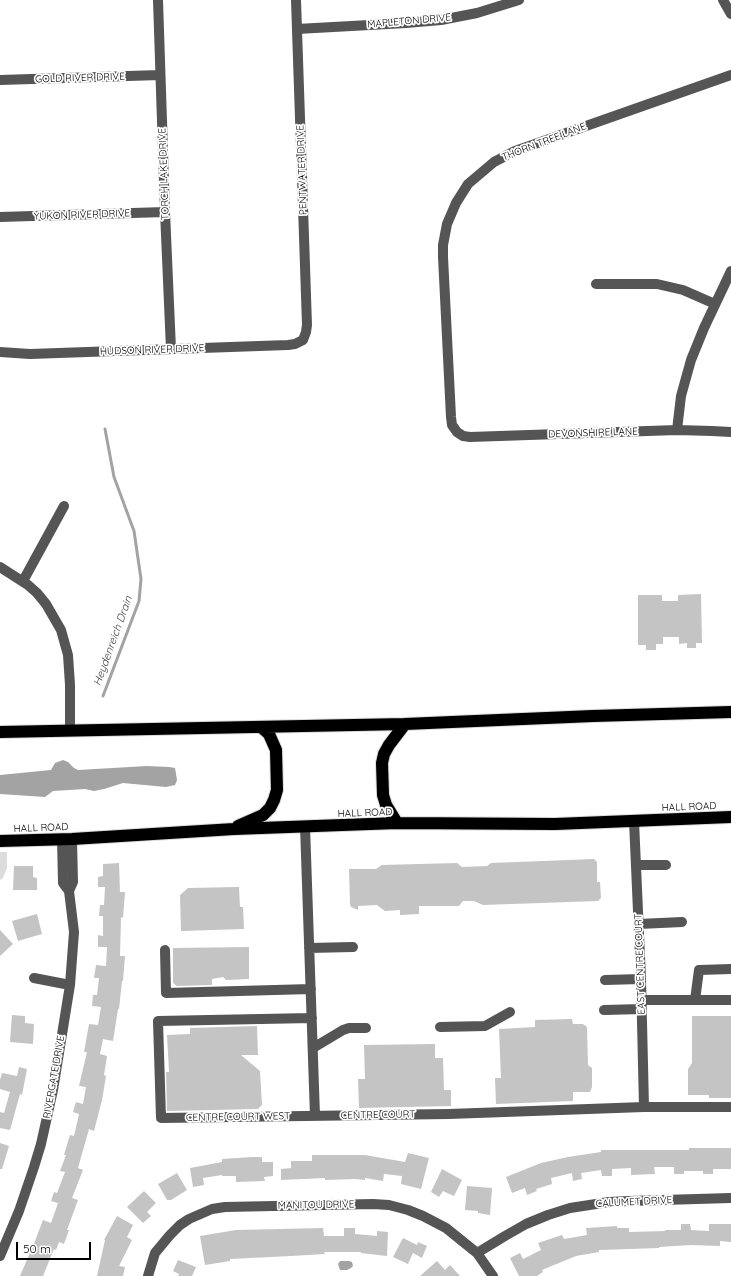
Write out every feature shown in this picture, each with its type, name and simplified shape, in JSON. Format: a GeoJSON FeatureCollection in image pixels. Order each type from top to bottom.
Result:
{"type":"FeatureCollection","features":[{"type":"Feature","properties":{"kind":"highway"},"geometry":{"type":"LineString","coordinates":[[0,732],[405,724],[731,712]]}},
{"type":"Feature","properties":{"kind":"highway"},"geometry":{"type":"LineString","coordinates":[[397,824],[386,805],[382,763],[384,754],[389,745],[405,724]]}},
{"type":"Feature","properties":{"kind":"highway"},"geometry":{"type":"LineString","coordinates":[[234,829],[263,815],[270,808],[274,800],[276,790],[276,750],[269,734],[260,727]]}},
{"type":"Feature","properties":{"kind":"highway","name":"HALL ROAD"},"geometry":{"type":"LineString","coordinates":[[0,841],[67,839],[305,826],[397,824],[555,824],[731,817]]}},
{"type":"Feature","properties":{"kind":"street","name":"TORCH LAKE DRIVE"},"geometry":{"type":"LineString","coordinates":[[158,0],[171,349]]}},
{"type":"Feature","properties":{"kind":"street","name":"PENTWATER DRIVE"},"geometry":{"type":"LineString","coordinates":[[296,0],[307,325],[303,340]]}},
{"type":"Feature","properties":{"kind":"street","name":"MAPLETON DRIVE"},"geometry":{"type":"LineString","coordinates":[[297,28],[441,20],[476,13],[519,0]]}},
{"type":"Feature","properties":{"kind":"street"},"geometry":{"type":"LineString","coordinates":[[723,0],[731,14]]}},
{"type":"Feature","properties":{"kind":"street","name":"GOLD RIVER DRIVE"},"geometry":{"type":"LineString","coordinates":[[0,80],[160,75]]}},
{"type":"Feature","properties":{"kind":"street","name":"THORN TREE LANE"},"geometry":{"type":"LineString","coordinates":[[457,432],[452,425],[451,417],[443,272],[443,245],[451,214],[468,184],[494,162],[515,151],[731,75]]}},
{"type":"Feature","properties":{"kind":"street","name":"YUKON RIVER DRIVE"},"geometry":{"type":"LineString","coordinates":[[0,218],[165,212]]}},
{"type":"Feature","properties":{"kind":"street"},"geometry":{"type":"LineString","coordinates":[[677,430],[681,396],[686,374],[697,343],[731,271]]}},
{"type":"Feature","properties":{"kind":"street"},"geometry":{"type":"LineString","coordinates":[[596,284],[657,284],[683,290],[715,304]]}},
{"type":"Feature","properties":{"kind":"street","name":"HUDSON RIVER DRIVE"},"geometry":{"type":"LineString","coordinates":[[0,352],[30,354],[288,345],[295,344],[303,340]]}},
{"type":"Feature","properties":{"kind":"street","name":"DEVONSHIRE LANE"},"geometry":{"type":"LineString","coordinates":[[457,432],[463,436],[470,437],[677,430],[731,432]]}},
{"type":"Feature","properties":{"kind":"street"},"geometry":{"type":"LineString","coordinates":[[23,581],[64,506]]}},
{"type":"Feature","properties":{"kind":"street"},"geometry":{"type":"LineString","coordinates":[[0,567],[23,581],[37,593],[46,604],[58,624],[68,655],[70,730]]}},
{"type":"Feature","properties":{"kind":"street","name":"EAST CENTRE COURT"},"geometry":{"type":"LineString","coordinates":[[634,821],[642,1004],[644,1107]]}},
{"type":"Feature","properties":{"kind":"street"},"geometry":{"type":"LineString","coordinates":[[305,826],[314,1116]]}},
{"type":"Feature","properties":{"kind":"street","name":"RIVERGATE DRIVE"},"geometry":{"type":"LineString","coordinates":[[0,1256],[19,1211],[41,1144],[53,1090],[70,984],[74,932],[69,891],[63,882],[67,839]]}},
{"type":"Feature","properties":{"kind":"street"},"geometry":{"type":"LineString","coordinates":[[636,865],[666,864]]}},
{"type":"Feature","properties":{"kind":"street"},"geometry":{"type":"LineString","coordinates":[[639,924],[682,922]]}},
{"type":"Feature","properties":{"kind":"street"},"geometry":{"type":"LineString","coordinates":[[309,948],[353,947]]}},
{"type":"Feature","properties":{"kind":"street"},"geometry":{"type":"LineString","coordinates":[[165,950],[166,993],[311,989]]}},
{"type":"Feature","properties":{"kind":"street"},"geometry":{"type":"LineString","coordinates":[[695,1000],[699,970],[731,969]]}},
{"type":"Feature","properties":{"kind":"street"},"geometry":{"type":"LineString","coordinates":[[34,978],[70,984]]}},
{"type":"Feature","properties":{"kind":"street"},"geometry":{"type":"LineString","coordinates":[[605,980],[641,979]]}},
{"type":"Feature","properties":{"kind":"street"},"geometry":{"type":"LineString","coordinates":[[604,1010],[642,1004],[695,1000],[731,1000]]}},
{"type":"Feature","properties":{"kind":"street"},"geometry":{"type":"LineString","coordinates":[[440,1027],[485,1026],[510,1012]]}},
{"type":"Feature","properties":{"kind":"street","name":"CENTRE COURT WEST"},"geometry":{"type":"LineString","coordinates":[[312,1018],[158,1021],[161,1118],[314,1116]]}},
{"type":"Feature","properties":{"kind":"street"},"geometry":{"type":"LineString","coordinates":[[313,1048],[343,1030],[349,1028],[366,1028]]}},
{"type":"Feature","properties":{"kind":"street","name":"CENTRE COURT"},"geometry":{"type":"LineString","coordinates":[[314,1116],[449,1114],[644,1107],[731,1107]]}},
{"type":"Feature","properties":{"kind":"street","name":"CALUMET DRIVE"},"geometry":{"type":"LineString","coordinates":[[477,1253],[526,1224],[570,1208],[610,1202],[731,1198]]}},
{"type":"Feature","properties":{"kind":"street","name":"MANITOU DRIVE"},"geometry":{"type":"LineString","coordinates":[[148,1276],[158,1250],[167,1238],[180,1225],[204,1211],[225,1207],[373,1204],[389,1205],[423,1216],[438,1224],[454,1234],[477,1253],[493,1276]]}},
{"type":"Feature","properties":{"kind":"shaded area"},"geometry":{"type":"Polygon","coordinates":[[[63,760],[78,770],[147,766],[175,768],[177,780],[175,785],[166,787],[123,783],[94,791],[85,789],[53,791],[45,797],[0,794],[0,775],[51,770],[55,763],[63,760]]]}},
{"type":"Feature","properties":{"kind":"shaded area"},"geometry":{"type":"Polygon","coordinates":[[[0,852],[7,852],[7,868],[3,878],[0,880],[0,852]]]}},
{"type":"Feature","properties":{"kind":"shaded area"},"geometry":{"type":"Polygon","coordinates":[[[340,1261],[352,1262],[353,1266],[347,1270],[340,1270],[338,1264],[340,1261]]]}},
{"type":"Feature","properties":{"kind":"building"},"geometry":{"type":"Polygon","coordinates":[[[701,594],[702,643],[696,643],[696,648],[687,648],[687,643],[679,644],[679,637],[663,637],[663,644],[656,644],[656,650],[646,650],[646,645],[638,645],[638,595],[662,595],[662,601],[678,601],[678,595],[701,594]]]}},
{"type":"Feature","properties":{"kind":"building"},"geometry":{"type":"Polygon","coordinates":[[[594,859],[597,862],[597,882],[600,882],[601,898],[598,901],[483,905],[474,901],[463,901],[459,906],[419,906],[419,914],[400,915],[400,910],[385,911],[377,905],[358,906],[358,910],[351,907],[350,904],[349,869],[376,869],[382,865],[457,863],[462,867],[487,866],[491,863],[594,859]]]}},
{"type":"Feature","properties":{"kind":"building"},"geometry":{"type":"Polygon","coordinates":[[[119,863],[120,892],[125,892],[123,918],[121,917],[120,956],[125,956],[123,981],[113,1041],[103,1039],[100,1054],[107,1056],[104,1075],[106,1076],[102,1100],[94,1131],[89,1129],[78,1168],[83,1170],[72,1198],[78,1200],[67,1230],[69,1230],[64,1244],[59,1242],[56,1250],[54,1249],[43,1276],[20,1276],[43,1220],[51,1223],[58,1203],[51,1201],[54,1192],[57,1193],[65,1172],[60,1171],[66,1155],[64,1155],[70,1135],[74,1136],[79,1114],[73,1112],[76,1102],[83,1104],[86,1087],[79,1086],[87,1052],[84,1052],[89,1024],[98,1025],[101,1007],[92,1006],[93,995],[97,995],[99,978],[94,978],[96,965],[106,966],[107,947],[98,947],[98,935],[103,936],[103,916],[99,916],[100,905],[104,905],[105,887],[98,887],[98,877],[103,876],[103,864],[119,863]]]}},
{"type":"Feature","properties":{"kind":"building"},"geometry":{"type":"Polygon","coordinates":[[[14,866],[33,866],[33,877],[37,878],[37,890],[13,890],[14,866]]]}},
{"type":"Feature","properties":{"kind":"building"},"geometry":{"type":"Polygon","coordinates":[[[239,887],[240,907],[243,907],[244,929],[181,931],[180,895],[188,888],[239,887]]]}},
{"type":"Feature","properties":{"kind":"building"},"geometry":{"type":"Polygon","coordinates":[[[37,914],[42,934],[18,941],[12,921],[37,914]]]}},
{"type":"Feature","properties":{"kind":"building"},"geometry":{"type":"Polygon","coordinates":[[[0,930],[13,944],[0,956],[0,930]]]}},
{"type":"Feature","properties":{"kind":"building"},"geometry":{"type":"Polygon","coordinates":[[[249,947],[249,979],[226,980],[223,977],[212,979],[212,985],[177,986],[173,982],[173,948],[249,947]]]}},
{"type":"Feature","properties":{"kind":"building"},"geometry":{"type":"Polygon","coordinates":[[[12,1015],[25,1016],[25,1023],[34,1024],[33,1044],[10,1042],[12,1015]]]}},
{"type":"Feature","properties":{"kind":"building"},"geometry":{"type":"Polygon","coordinates":[[[692,1016],[731,1016],[731,1098],[709,1098],[709,1095],[688,1095],[688,1069],[692,1063],[692,1016]]]}},
{"type":"Feature","properties":{"kind":"building"},"geometry":{"type":"Polygon","coordinates":[[[572,1019],[573,1024],[583,1024],[587,1027],[588,1065],[592,1068],[592,1087],[590,1092],[573,1092],[573,1101],[496,1104],[495,1078],[501,1078],[499,1029],[535,1027],[535,1020],[572,1019]]]}},
{"type":"Feature","properties":{"kind":"building"},"geometry":{"type":"Polygon","coordinates":[[[257,1026],[258,1055],[241,1055],[260,1071],[262,1105],[258,1109],[167,1111],[166,1072],[169,1072],[167,1035],[190,1034],[190,1028],[257,1026]]]}},
{"type":"Feature","properties":{"kind":"building"},"geometry":{"type":"Polygon","coordinates":[[[435,1044],[435,1058],[443,1058],[444,1090],[451,1090],[451,1106],[359,1108],[358,1079],[365,1079],[364,1045],[435,1044]]]}},
{"type":"Feature","properties":{"kind":"building"},"geometry":{"type":"Polygon","coordinates":[[[19,1067],[27,1069],[22,1095],[20,1094],[10,1130],[0,1128],[0,1112],[4,1113],[10,1092],[0,1089],[2,1073],[17,1076],[19,1067]]]}},
{"type":"Feature","properties":{"kind":"building"},"geometry":{"type":"Polygon","coordinates":[[[0,1143],[9,1146],[2,1169],[0,1169],[0,1143]]]}},
{"type":"Feature","properties":{"kind":"building"},"geometry":{"type":"Polygon","coordinates":[[[689,1148],[731,1148],[731,1169],[713,1169],[713,1174],[703,1174],[703,1171],[684,1171],[684,1174],[674,1174],[674,1167],[654,1167],[655,1174],[631,1175],[631,1168],[612,1169],[612,1176],[602,1176],[601,1170],[581,1173],[582,1179],[573,1181],[572,1173],[551,1178],[552,1184],[536,1189],[537,1191],[527,1195],[525,1188],[512,1193],[506,1177],[541,1163],[601,1152],[601,1150],[689,1150],[689,1148]]]}},
{"type":"Feature","properties":{"kind":"building"},"geometry":{"type":"Polygon","coordinates":[[[408,1153],[429,1158],[421,1189],[401,1184],[402,1176],[384,1174],[383,1181],[365,1178],[365,1180],[325,1180],[325,1178],[281,1180],[281,1169],[291,1168],[291,1161],[312,1161],[312,1155],[365,1155],[405,1162],[408,1153]]]}},
{"type":"Feature","properties":{"kind":"building"},"geometry":{"type":"Polygon","coordinates":[[[262,1157],[262,1162],[273,1162],[273,1176],[264,1177],[265,1181],[236,1182],[236,1176],[222,1175],[203,1178],[204,1185],[193,1187],[190,1168],[222,1162],[222,1159],[262,1157]]]}},
{"type":"Feature","properties":{"kind":"building"},"geometry":{"type":"Polygon","coordinates":[[[442,1169],[462,1180],[454,1196],[443,1191],[439,1197],[431,1192],[442,1169]]]}},
{"type":"Feature","properties":{"kind":"building"},"geometry":{"type":"Polygon","coordinates":[[[177,1173],[187,1190],[171,1200],[167,1200],[158,1184],[177,1173]]]}},
{"type":"Feature","properties":{"kind":"building"},"geometry":{"type":"Polygon","coordinates":[[[467,1186],[492,1188],[490,1215],[478,1213],[478,1211],[465,1210],[467,1186]]]}},
{"type":"Feature","properties":{"kind":"building"},"geometry":{"type":"Polygon","coordinates":[[[144,1191],[156,1203],[147,1212],[151,1216],[143,1223],[127,1207],[144,1191]]]}},
{"type":"Feature","properties":{"kind":"building"},"geometry":{"type":"Polygon","coordinates":[[[117,1216],[133,1225],[127,1237],[132,1240],[119,1266],[125,1267],[123,1276],[97,1276],[104,1240],[117,1216]]]}},
{"type":"Feature","properties":{"kind":"building"},"geometry":{"type":"Polygon","coordinates":[[[681,1224],[690,1224],[691,1230],[709,1231],[709,1224],[731,1224],[731,1242],[720,1241],[720,1246],[691,1245],[659,1248],[599,1250],[599,1252],[576,1256],[542,1270],[543,1272],[537,1276],[519,1276],[510,1258],[520,1253],[523,1259],[541,1250],[538,1243],[562,1235],[564,1239],[587,1235],[586,1228],[617,1226],[617,1228],[629,1228],[629,1232],[665,1231],[681,1230],[681,1224]]]}},
{"type":"Feature","properties":{"kind":"building"},"geometry":{"type":"Polygon","coordinates":[[[323,1228],[324,1236],[344,1236],[344,1228],[355,1228],[355,1234],[377,1236],[377,1231],[388,1232],[387,1256],[361,1252],[324,1252],[325,1254],[230,1259],[230,1261],[205,1265],[200,1236],[236,1230],[323,1228]]]}},
{"type":"Feature","properties":{"kind":"building"},"geometry":{"type":"Polygon","coordinates":[[[403,1238],[417,1245],[418,1242],[427,1246],[422,1258],[413,1253],[408,1264],[393,1257],[403,1238]]]}},
{"type":"Feature","properties":{"kind":"building"},"geometry":{"type":"Polygon","coordinates":[[[178,1260],[196,1267],[192,1276],[178,1276],[179,1274],[173,1271],[178,1260]]]}},
{"type":"Feature","properties":{"kind":"building"},"geometry":{"type":"Polygon","coordinates":[[[437,1261],[445,1270],[450,1265],[460,1276],[420,1276],[437,1261]]]}},
{"type":"Feature","properties":{"kind":"waterway","name":"Heydenreich Drain"},"geometry":{"type":"LineString","coordinates":[[103,696],[139,601],[141,579],[134,531],[114,477],[105,429]]}}]}
